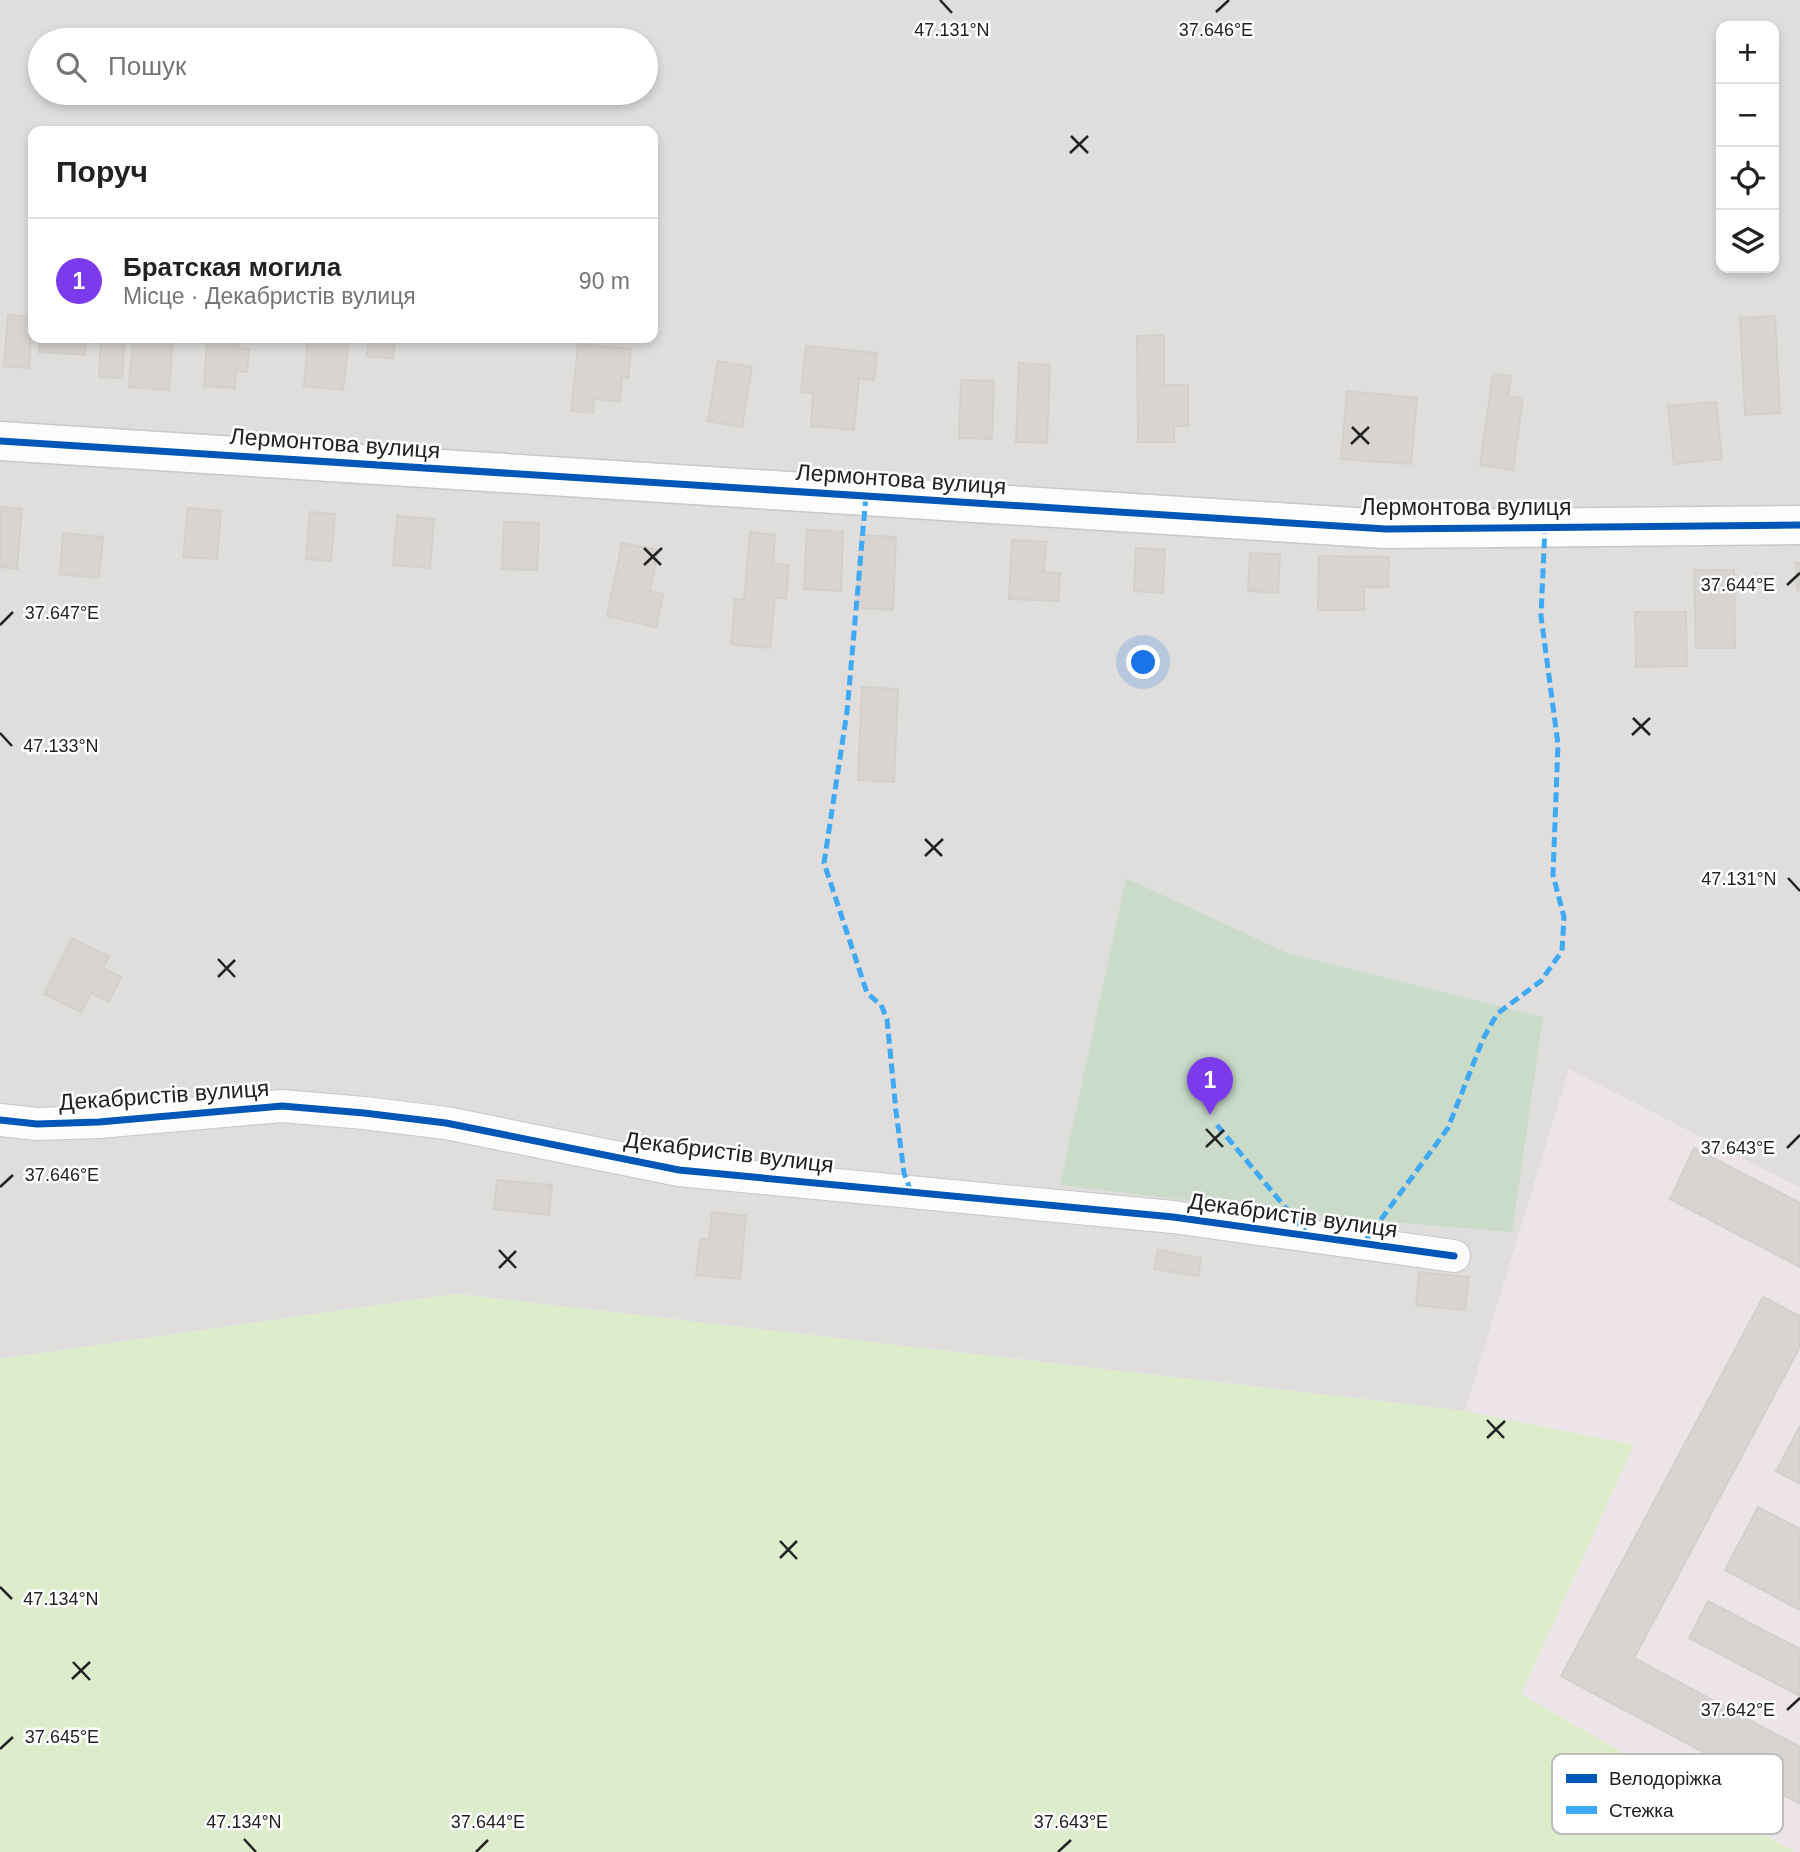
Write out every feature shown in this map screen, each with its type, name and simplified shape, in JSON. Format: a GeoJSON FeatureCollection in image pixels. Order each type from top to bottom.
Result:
{"type":"FeatureCollection","features":[{"type":"Feature","properties":{"kind":"street","name":"Лермонтова вулиця"},"geometry":{"type":"LineString","coordinates":[[0,441],[1386,529],[1800,525]]}},
{"type":"Feature","properties":{"kind":"street","name":"Декабристів вулиця"},"geometry":{"type":"LineString","coordinates":[[0,1120],[37,1124],[99,1122],[282,1106],[364,1113],[446,1123],[679,1170],[1172,1217],[1454,1256]]}},
{"type":"Feature","properties":{"kind":"shaded area"},"geometry":{"type":"Polygon","coordinates":[[[0,0],[1800,0],[1800,1188],[1569,1070],[1465,1411],[456,1294],[0,1359],[0,0]]]}},
{"type":"Feature","properties":{"kind":"shaded area"},"geometry":{"type":"Polygon","coordinates":[[[1569,1069],[1800,1188],[1800,1852],[1795,1852],[1764,1834],[1783,1834],[1783,1754],[1625,1754],[1521,1694],[1634,1445],[1465,1411],[1569,1069]]]}},
{"type":"Feature","properties":{"kind":"green space"},"geometry":{"type":"Polygon","coordinates":[[[1126,878],[1287,953],[1543,1017],[1512,1232],[1319,1216],[1060,1185],[1126,878]]]}},
{"type":"Feature","properties":{"kind":"green space"},"geometry":{"type":"Polygon","coordinates":[[[456,1294],[1465,1411],[1634,1445],[1521,1694],[1625,1754],[1552,1754],[1552,1834],[1764,1834],[1795,1852],[0,1852],[0,1359],[456,1294]]]}},
{"type":"Feature","properties":{"kind":"building"},"geometry":{"type":"Polygon","coordinates":[[[8,315],[28,317],[29,368],[4,366],[8,315]]]}},
{"type":"Feature","properties":{"kind":"building"},"geometry":{"type":"Polygon","coordinates":[[[1775,316],[1780,413],[1745,415],[1740,318],[1775,316]]]}},
{"type":"Feature","properties":{"kind":"building"},"geometry":{"type":"Polygon","coordinates":[[[1164,335],[1164,385],[1188,385],[1188,426],[1174,426],[1174,442],[1138,442],[1137,336],[1164,335]]]}},
{"type":"Feature","properties":{"kind":"building"},"geometry":{"type":"Polygon","coordinates":[[[40,343],[86,343],[85,355],[39,352],[40,343]]]}},
{"type":"Feature","properties":{"kind":"building"},"geometry":{"type":"Polygon","coordinates":[[[101,343],[125,343],[122,378],[99,377],[101,343]]]}},
{"type":"Feature","properties":{"kind":"building"},"geometry":{"type":"Polygon","coordinates":[[[133,343],[173,343],[169,390],[129,387],[133,343]]]}},
{"type":"Feature","properties":{"kind":"building"},"geometry":{"type":"Polygon","coordinates":[[[207,343],[239,343],[239,348],[249,349],[247,372],[236,371],[235,388],[204,386],[207,343]]]}},
{"type":"Feature","properties":{"kind":"building"},"geometry":{"type":"Polygon","coordinates":[[[308,343],[348,343],[343,390],[304,386],[308,343]]]}},
{"type":"Feature","properties":{"kind":"building"},"geometry":{"type":"Polygon","coordinates":[[[368,343],[395,343],[393,359],[367,356],[368,343]]]}},
{"type":"Feature","properties":{"kind":"building"},"geometry":{"type":"Polygon","coordinates":[[[578,344],[631,349],[628,378],[622,377],[620,402],[594,399],[593,413],[571,411],[578,344]]]}},
{"type":"Feature","properties":{"kind":"building"},"geometry":{"type":"Polygon","coordinates":[[[806,346],[877,353],[874,380],[859,378],[854,430],[811,426],[813,393],[801,392],[806,346]]]}},
{"type":"Feature","properties":{"kind":"building"},"geometry":{"type":"Polygon","coordinates":[[[718,361],[752,367],[742,427],[708,421],[718,361]]]}},
{"type":"Feature","properties":{"kind":"building"},"geometry":{"type":"Polygon","coordinates":[[[1019,363],[1050,365],[1047,443],[1016,442],[1019,363]]]}},
{"type":"Feature","properties":{"kind":"building"},"geometry":{"type":"Polygon","coordinates":[[[1493,374],[1511,376],[1508,396],[1523,398],[1513,470],[1480,465],[1493,374]]]}},
{"type":"Feature","properties":{"kind":"building"},"geometry":{"type":"Polygon","coordinates":[[[961,380],[994,381],[992,439],[959,438],[961,380]]]}},
{"type":"Feature","properties":{"kind":"building"},"geometry":{"type":"Polygon","coordinates":[[[1347,391],[1417,398],[1411,464],[1341,459],[1347,391]]]}},
{"type":"Feature","properties":{"kind":"building"},"geometry":{"type":"Polygon","coordinates":[[[1716,402],[1722,459],[1674,464],[1668,406],[1716,402]]]}},
{"type":"Feature","properties":{"kind":"building"},"geometry":{"type":"Polygon","coordinates":[[[0,507],[22,509],[17,569],[0,567],[0,507]]]}},
{"type":"Feature","properties":{"kind":"building"},"geometry":{"type":"Polygon","coordinates":[[[188,508],[221,511],[217,559],[183,557],[188,508]]]}},
{"type":"Feature","properties":{"kind":"building"},"geometry":{"type":"Polygon","coordinates":[[[310,512],[335,514],[331,561],[306,559],[310,512]]]}},
{"type":"Feature","properties":{"kind":"building"},"geometry":{"type":"Polygon","coordinates":[[[397,516],[434,519],[430,568],[393,565],[397,516]]]}},
{"type":"Feature","properties":{"kind":"building"},"geometry":{"type":"Polygon","coordinates":[[[504,522],[539,523],[537,570],[502,569],[504,522]]]}},
{"type":"Feature","properties":{"kind":"building"},"geometry":{"type":"Polygon","coordinates":[[[807,530],[843,532],[841,591],[804,589],[807,530]]]}},
{"type":"Feature","properties":{"kind":"building"},"geometry":{"type":"Polygon","coordinates":[[[750,532],[775,535],[773,563],[789,565],[786,599],[775,597],[770,648],[731,644],[735,599],[744,600],[750,532]]]}},
{"type":"Feature","properties":{"kind":"building"},"geometry":{"type":"Polygon","coordinates":[[[63,533],[103,537],[99,578],[60,574],[63,533]]]}},
{"type":"Feature","properties":{"kind":"building"},"geometry":{"type":"Polygon","coordinates":[[[860,535],[896,537],[893,610],[857,608],[860,535]]]}},
{"type":"Feature","properties":{"kind":"building"},"geometry":{"type":"Polygon","coordinates":[[[1012,540],[1046,542],[1044,572],[1060,573],[1058,601],[1009,599],[1012,540]]]}},
{"type":"Feature","properties":{"kind":"building"},"geometry":{"type":"Polygon","coordinates":[[[622,543],[658,550],[650,591],[663,594],[656,627],[607,616],[622,543]]]}},
{"type":"Feature","properties":{"kind":"building"},"geometry":{"type":"Polygon","coordinates":[[[1136,548],[1165,550],[1163,593],[1134,591],[1136,548]]]}},
{"type":"Feature","properties":{"kind":"building"},"geometry":{"type":"Polygon","coordinates":[[[1250,553],[1280,554],[1278,593],[1248,591],[1250,553]]]}},
{"type":"Feature","properties":{"kind":"building"},"geometry":{"type":"Polygon","coordinates":[[[1319,556],[1389,557],[1388,587],[1364,587],[1364,610],[1318,610],[1319,556]]]}},
{"type":"Feature","properties":{"kind":"building"},"geometry":{"type":"Polygon","coordinates":[[[1796,563],[1800,563],[1800,590],[1797,590],[1796,563]]]}},
{"type":"Feature","properties":{"kind":"building"},"geometry":{"type":"Polygon","coordinates":[[[1694,570],[1734,570],[1735,648],[1696,648],[1694,570]]]}},
{"type":"Feature","properties":{"kind":"building"},"geometry":{"type":"Polygon","coordinates":[[[1635,612],[1686,612],[1687,666],[1636,667],[1635,612]]]}},
{"type":"Feature","properties":{"kind":"building"},"geometry":{"type":"Polygon","coordinates":[[[862,687],[898,689],[894,782],[858,780],[862,687]]]}},
{"type":"Feature","properties":{"kind":"building"},"geometry":{"type":"Polygon","coordinates":[[[72,938],[109,957],[103,968],[121,977],[109,1002],[91,993],[81,1012],[44,994],[72,938]]]}},
{"type":"Feature","properties":{"kind":"building"},"geometry":{"type":"Polygon","coordinates":[[[1694,1148],[1800,1203],[1800,1267],[1670,1199],[1694,1148]]]}},
{"type":"Feature","properties":{"kind":"building"},"geometry":{"type":"Polygon","coordinates":[[[497,1180],[552,1185],[549,1215],[494,1209],[497,1180]]]}},
{"type":"Feature","properties":{"kind":"building"},"geometry":{"type":"Polygon","coordinates":[[[712,1212],[746,1216],[740,1279],[696,1275],[700,1239],[709,1240],[712,1212]]]}},
{"type":"Feature","properties":{"kind":"building"},"geometry":{"type":"Polygon","coordinates":[[[1158,1250],[1201,1258],[1198,1276],[1154,1269],[1158,1250]]]}},
{"type":"Feature","properties":{"kind":"building"},"geometry":{"type":"Polygon","coordinates":[[[1419,1272],[1469,1277],[1465,1310],[1416,1305],[1419,1272]]]}},
{"type":"Feature","properties":{"kind":"building"},"geometry":{"type":"Polygon","coordinates":[[[1763,1297],[1800,1316],[1800,1347],[1634,1658],[1800,1747],[1800,1804],[1783,1795],[1783,1754],[1707,1754],[1561,1676],[1763,1297]]]}},
{"type":"Feature","properties":{"kind":"building"},"geometry":{"type":"Polygon","coordinates":[[[1800,1426],[1800,1484],[1776,1471],[1800,1426]]]}},
{"type":"Feature","properties":{"kind":"building"},"geometry":{"type":"Polygon","coordinates":[[[1758,1507],[1800,1529],[1800,1610],[1725,1570],[1758,1507]]]}},
{"type":"Feature","properties":{"kind":"building"},"geometry":{"type":"Polygon","coordinates":[[[1708,1601],[1800,1649],[1800,1696],[1689,1638],[1708,1601]]]}},
{"type":"Feature","properties":{"kind":"marked path"},"geometry":{"type":"LineString","coordinates":[[866,496],[847,712],[824,863],[867,993],[881,1005],[887,1019],[904,1173],[911,1192]]}},
{"type":"Feature","properties":{"kind":"marked path"},"geometry":{"type":"LineString","coordinates":[[1363,1244],[1448,1128],[1483,1039],[1497,1014],[1541,981],[1562,951],[1564,917],[1553,875],[1558,744],[1541,616],[1545,527]]}},
{"type":"Feature","properties":{"kind":"marked path"},"geometry":{"type":"LineString","coordinates":[[1217,1125],[1309,1236]]}},
{"type":"Feature","properties":{"kind":"cycle path"},"geometry":{"type":"LineString","coordinates":[[0,441],[1386,529],[1800,525]]}},
{"type":"Feature","properties":{"kind":"cycle path"},"geometry":{"type":"LineString","coordinates":[[0,1120],[37,1124],[99,1122],[282,1106],[364,1113],[446,1123],[679,1170],[1173,1217],[1454,1256]]}},
{"type":"Feature","properties":{"kind":"place","name":"Братская могила"},"geometry":{"type":"Point","coordinates":[1210,1115]}}]}
